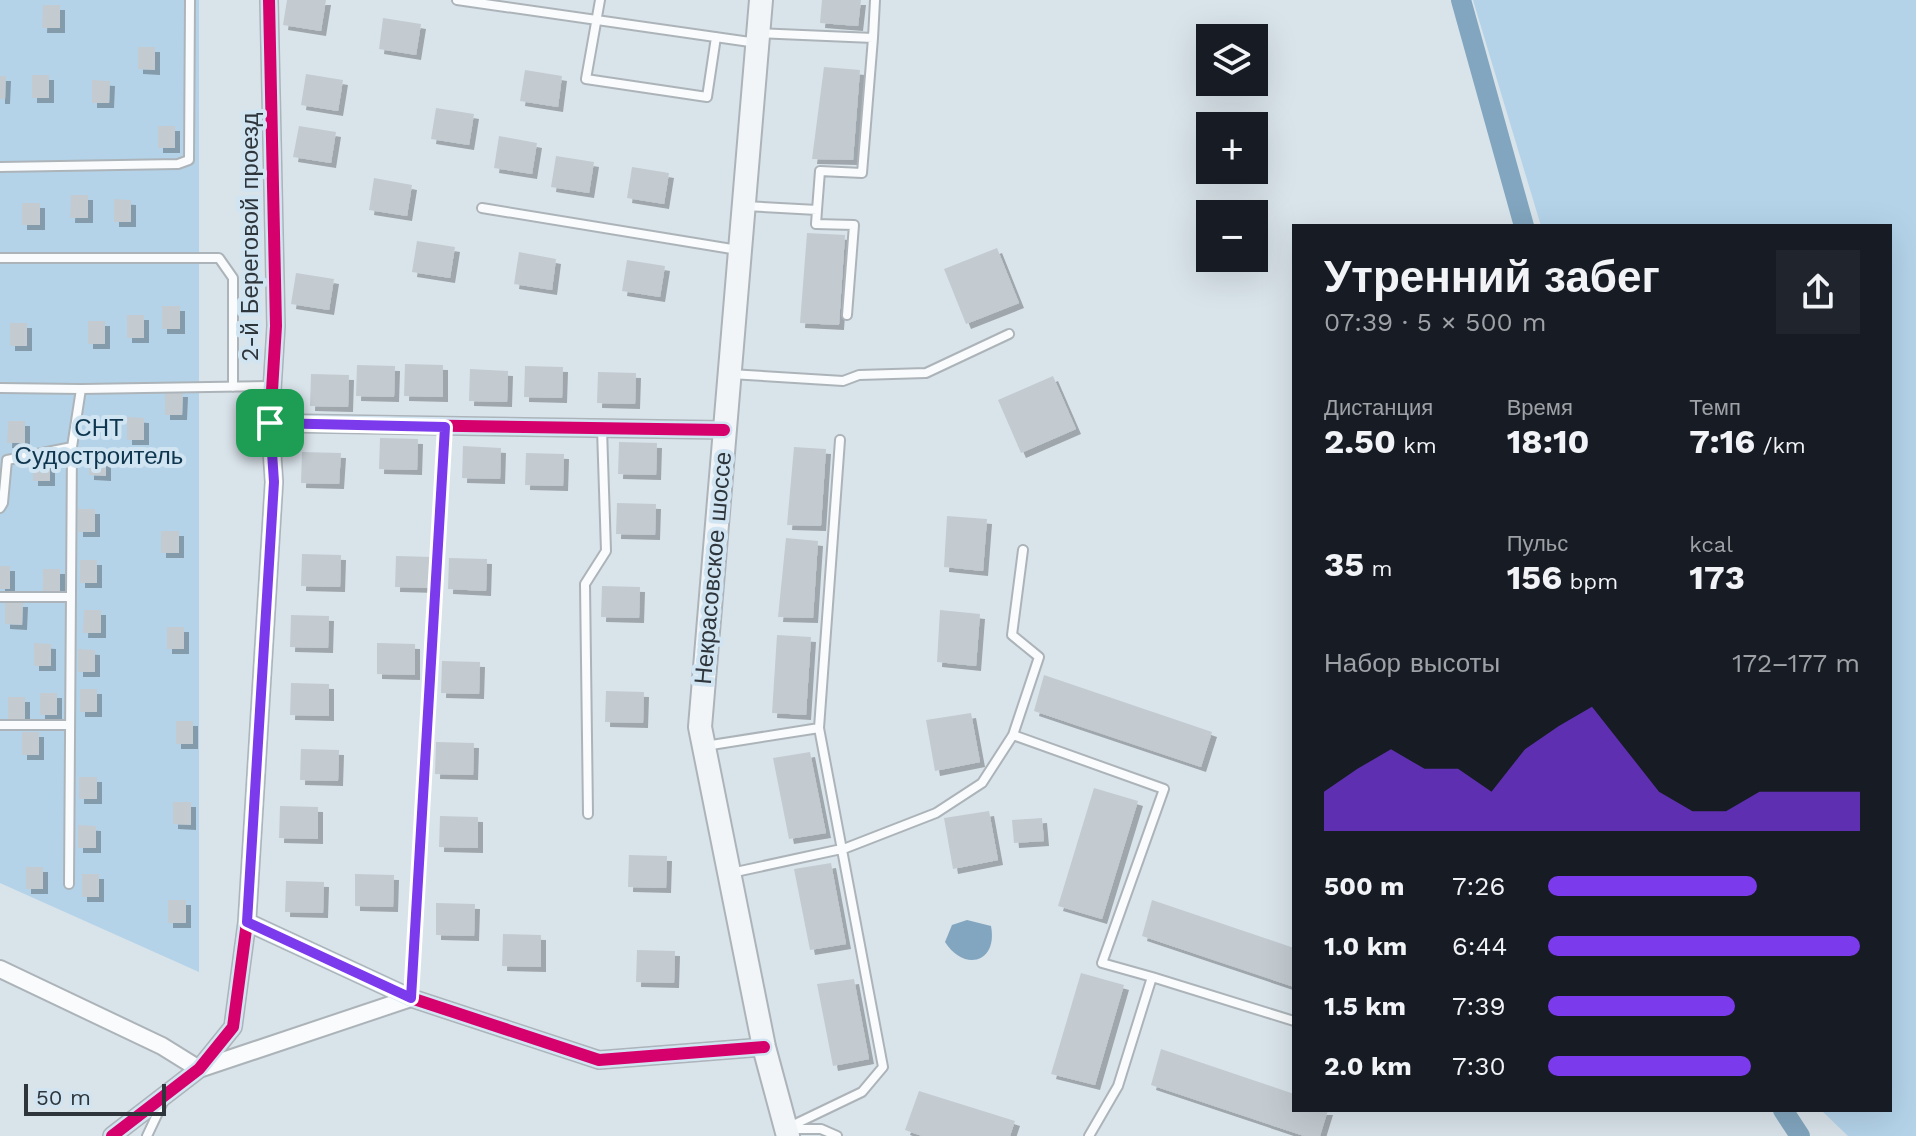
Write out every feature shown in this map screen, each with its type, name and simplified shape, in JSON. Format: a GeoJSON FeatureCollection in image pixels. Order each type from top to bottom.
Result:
{"type":"FeatureCollection","features":[{"type":"Feature","properties":{"kind":"main road","name":"Некрасовское шоссе"},"geometry":{"type":"LineString","coordinates":[[761,0],[700,727],[764,1047],[787,1132]]}},
{"type":"Feature","properties":{"kind":"street","name":"2-й Береговой проезд"},"geometry":{"type":"LineString","coordinates":[[112,1136],[199,1069],[233,1027],[247,922],[274,482],[270,423],[276,326],[269,0]]}},
{"type":"Feature","properties":{"kind":"street"},"geometry":{"type":"LineString","coordinates":[[270,423],[724,430]]}},
{"type":"Feature","properties":{"kind":"street"},"geometry":{"type":"LineString","coordinates":[[247,922],[411,998],[599,1060],[764,1047]]}},
{"type":"Feature","properties":{"kind":"street"},"geometry":{"type":"LineString","coordinates":[[0,969],[162,1046],[199,1069],[411,998]]}},
{"type":"Feature","properties":{"kind":"lane"},"geometry":{"type":"LineString","coordinates":[[0,167],[178,164],[189,160],[190,0]]}},
{"type":"Feature","properties":{"kind":"lane"},"geometry":{"type":"LineString","coordinates":[[457,0],[716,37],[873,38]]}},
{"type":"Feature","properties":{"kind":"lane"},"geometry":{"type":"LineString","coordinates":[[600,0],[586,79],[707,97],[716,37]]}},
{"type":"Feature","properties":{"kind":"lane"},"geometry":{"type":"LineString","coordinates":[[847,315],[854,225],[816,224],[820,171],[862,173],[875,0]]}},
{"type":"Feature","properties":{"kind":"lane"},"geometry":{"type":"LineString","coordinates":[[744,206],[817,210]]}},
{"type":"Feature","properties":{"kind":"lane"},"geometry":{"type":"LineString","coordinates":[[482,208],[740,251]]}},
{"type":"Feature","properties":{"kind":"lane"},"geometry":{"type":"LineString","coordinates":[[0,258],[219,258],[233,278],[233,387]]}},
{"type":"Feature","properties":{"kind":"lane"},"geometry":{"type":"LineString","coordinates":[[729,374],[843,381],[859,375],[926,373],[1009,334]]}},
{"type":"Feature","properties":{"kind":"lane"},"geometry":{"type":"LineString","coordinates":[[0,388],[272,386]]}},
{"type":"Feature","properties":{"kind":"lane"},"geometry":{"type":"LineString","coordinates":[[69,884],[72,447],[81,389]]}},
{"type":"Feature","properties":{"kind":"lane"},"geometry":{"type":"LineString","coordinates":[[411,998],[445,427]]}},
{"type":"Feature","properties":{"kind":"lane"},"geometry":{"type":"LineString","coordinates":[[588,814],[585,584],[606,551],[602,429]]}},
{"type":"Feature","properties":{"kind":"lane"},"geometry":{"type":"LineString","coordinates":[[787,1132],[862,1092],[883,1067],[819,728],[840,440]]}},
{"type":"Feature","properties":{"kind":"lane"},"geometry":{"type":"LineString","coordinates":[[0,508],[7,460],[72,447]]}},
{"type":"Feature","properties":{"kind":"lane"},"geometry":{"type":"LineString","coordinates":[[730,873],[841,849],[936,813],[982,783],[1013,735],[1039,657],[1012,635],[1023,550]]}},
{"type":"Feature","properties":{"kind":"lane"},"geometry":{"type":"LineString","coordinates":[[0,597],[71,597]]}},
{"type":"Feature","properties":{"kind":"lane"},"geometry":{"type":"LineString","coordinates":[[0,725],[70,725]]}},
{"type":"Feature","properties":{"kind":"lane"},"geometry":{"type":"LineString","coordinates":[[704,746],[819,728]]}},
{"type":"Feature","properties":{"kind":"lane"},"geometry":{"type":"LineString","coordinates":[[1013,735],[1164,789],[1102,963],[1292,1020]]}},
{"type":"Feature","properties":{"kind":"lane"},"geometry":{"type":"LineString","coordinates":[[1089,1136],[1118,1086],[1152,977]]}},
{"type":"Feature","properties":{"kind":"lane"},"geometry":{"type":"LineString","coordinates":[[147,1136],[166,1095]]}},
{"type":"Feature","properties":{"kind":"lane"},"geometry":{"type":"LineString","coordinates":[[787,1132],[821,1129],[837,1136]]}},
{"type":"Feature","properties":{"kind":"green space","name":"СНТ Судостроитель"},"geometry":{"type":"Polygon","coordinates":[[[0,0],[199,0],[199,972],[0,883],[0,0]]]}},
{"type":"Feature","properties":{"kind":"green space"},"geometry":{"type":"Polygon","coordinates":[[[1473,0],[1916,0],[1916,1136],[1848,1136],[1823,1112],[1892,1112],[1892,224],[1540,224],[1473,0]]]}},
{"type":"Feature","properties":{"kind":"shaded area"},"geometry":{"type":"Polygon","coordinates":[[[967,920],[991,926],[989,948],[978,959],[961,957],[945,942],[952,925],[967,920]]]}},
{"type":"Feature","properties":{"kind":"building"},"geometry":{"type":"Polygon","coordinates":[[[287,0],[326,0],[321,31],[283,25],[287,0]]]}},
{"type":"Feature","properties":{"kind":"building"},"geometry":{"type":"Polygon","coordinates":[[[822,0],[861,0],[858,26],[820,23],[822,0]]]}},
{"type":"Feature","properties":{"kind":"building"},"geometry":{"type":"Polygon","coordinates":[[[43,5],[60,5],[60,28],[42,28],[43,5]]]}},
{"type":"Feature","properties":{"kind":"building"},"geometry":{"type":"Polygon","coordinates":[[[383,18],[421,24],[416,55],[379,49],[383,18]]]}},
{"type":"Feature","properties":{"kind":"building"},"geometry":{"type":"Polygon","coordinates":[[[138,47],[155,47],[155,70],[138,69],[138,47]]]}},
{"type":"Feature","properties":{"kind":"building"},"geometry":{"type":"Polygon","coordinates":[[[824,67],[860,70],[853,160],[812,159],[824,67]]]}},
{"type":"Feature","properties":{"kind":"building"},"geometry":{"type":"Polygon","coordinates":[[[525,70],[562,76],[558,107],[520,101],[525,70]]]}},
{"type":"Feature","properties":{"kind":"building"},"geometry":{"type":"Polygon","coordinates":[[[306,74],[343,80],[338,111],[301,105],[306,74]]]}},
{"type":"Feature","properties":{"kind":"building"},"geometry":{"type":"Polygon","coordinates":[[[32,75],[49,75],[49,98],[32,98],[32,75]]]}},
{"type":"Feature","properties":{"kind":"building"},"geometry":{"type":"Polygon","coordinates":[[[0,76],[6,76],[5,99],[0,99],[0,76]]]}},
{"type":"Feature","properties":{"kind":"building"},"geometry":{"type":"Polygon","coordinates":[[[92,80],[110,81],[109,103],[92,103],[92,80]]]}},
{"type":"Feature","properties":{"kind":"building"},"geometry":{"type":"Polygon","coordinates":[[[436,108],[474,114],[469,145],[431,139],[436,108]]]}},
{"type":"Feature","properties":{"kind":"building"},"geometry":{"type":"Polygon","coordinates":[[[158,126],[175,126],[175,148],[158,148],[158,126]]]}},
{"type":"Feature","properties":{"kind":"building"},"geometry":{"type":"Polygon","coordinates":[[[299,126],[336,132],[331,163],[293,157],[299,126]]]}},
{"type":"Feature","properties":{"kind":"building"},"geometry":{"type":"Polygon","coordinates":[[[499,136],[537,143],[532,174],[494,168],[499,136]]]}},
{"type":"Feature","properties":{"kind":"building"},"geometry":{"type":"Polygon","coordinates":[[[556,156],[594,162],[589,193],[551,187],[556,156]]]}},
{"type":"Feature","properties":{"kind":"building"},"geometry":{"type":"Polygon","coordinates":[[[632,167],[669,173],[664,204],[627,198],[632,167]]]}},
{"type":"Feature","properties":{"kind":"building"},"geometry":{"type":"Polygon","coordinates":[[[374,178],[412,185],[407,216],[369,210],[374,178]]]}},
{"type":"Feature","properties":{"kind":"building"},"geometry":{"type":"Polygon","coordinates":[[[71,195],[88,195],[88,218],[70,218],[71,195]]]}},
{"type":"Feature","properties":{"kind":"building"},"geometry":{"type":"Polygon","coordinates":[[[114,199],[131,200],[131,222],[114,222],[114,199]]]}},
{"type":"Feature","properties":{"kind":"building"},"geometry":{"type":"Polygon","coordinates":[[[22,203],[40,203],[40,225],[22,225],[22,203]]]}},
{"type":"Feature","properties":{"kind":"building"},"geometry":{"type":"Polygon","coordinates":[[[807,233],[845,235],[839,325],[800,323],[807,233]]]}},
{"type":"Feature","properties":{"kind":"building"},"geometry":{"type":"Polygon","coordinates":[[[417,241],[455,247],[450,278],[412,272],[417,241]]]}},
{"type":"Feature","properties":{"kind":"building"},"geometry":{"type":"Polygon","coordinates":[[[997,248],[1019,303],[966,324],[944,269],[997,248]]]}},
{"type":"Feature","properties":{"kind":"building"},"geometry":{"type":"Polygon","coordinates":[[[519,252],[556,259],[552,290],[514,284],[519,252]]]}},
{"type":"Feature","properties":{"kind":"building"},"geometry":{"type":"Polygon","coordinates":[[[627,260],[665,266],[660,297],[622,291],[627,260]]]}},
{"type":"Feature","properties":{"kind":"building"},"geometry":{"type":"Polygon","coordinates":[[[296,273],[334,279],[329,310],[291,304],[296,273]]]}},
{"type":"Feature","properties":{"kind":"building"},"geometry":{"type":"Polygon","coordinates":[[[162,306],[180,306],[180,329],[162,329],[162,306]]]}},
{"type":"Feature","properties":{"kind":"building"},"geometry":{"type":"Polygon","coordinates":[[[127,315],[144,315],[144,338],[127,338],[127,315]]]}},
{"type":"Feature","properties":{"kind":"building"},"geometry":{"type":"Polygon","coordinates":[[[88,321],[105,321],[105,344],[88,344],[88,321]]]}},
{"type":"Feature","properties":{"kind":"building"},"geometry":{"type":"Polygon","coordinates":[[[10,323],[27,323],[27,346],[10,346],[10,323]]]}},
{"type":"Feature","properties":{"kind":"building"},"geometry":{"type":"Polygon","coordinates":[[[405,364],[443,365],[443,397],[404,396],[405,364]]]}},
{"type":"Feature","properties":{"kind":"building"},"geometry":{"type":"Polygon","coordinates":[[[357,365],[395,366],[394,397],[356,396],[357,365]]]}},
{"type":"Feature","properties":{"kind":"building"},"geometry":{"type":"Polygon","coordinates":[[[525,366],[563,367],[562,398],[524,397],[525,366]]]}},
{"type":"Feature","properties":{"kind":"building"},"geometry":{"type":"Polygon","coordinates":[[[470,369],[508,371],[507,402],[469,401],[470,369]]]}},
{"type":"Feature","properties":{"kind":"building"},"geometry":{"type":"Polygon","coordinates":[[[598,372],[636,373],[635,404],[597,403],[598,372]]]}},
{"type":"Feature","properties":{"kind":"building"},"geometry":{"type":"Polygon","coordinates":[[[311,374],[349,375],[348,407],[310,406],[311,374]]]}},
{"type":"Feature","properties":{"kind":"building"},"geometry":{"type":"Polygon","coordinates":[[[1053,376],[1076,429],[1021,453],[998,400],[1053,376]]]}},
{"type":"Feature","properties":{"kind":"building"},"geometry":{"type":"Polygon","coordinates":[[[165,392],[183,392],[182,415],[165,415],[165,392]]]}},
{"type":"Feature","properties":{"kind":"building"},"geometry":{"type":"Polygon","coordinates":[[[127,417],[144,418],[144,440],[127,440],[127,417]]]}},
{"type":"Feature","properties":{"kind":"building"},"geometry":{"type":"Polygon","coordinates":[[[8,421],[25,421],[25,443],[7,443],[8,421]]]}},
{"type":"Feature","properties":{"kind":"building"},"geometry":{"type":"Polygon","coordinates":[[[380,438],[418,439],[417,470],[379,469],[380,438]]]}},
{"type":"Feature","properties":{"kind":"building"},"geometry":{"type":"Polygon","coordinates":[[[619,442],[657,443],[656,475],[618,474],[619,442]]]}},
{"type":"Feature","properties":{"kind":"building"},"geometry":{"type":"Polygon","coordinates":[[[463,446],[501,448],[500,479],[462,478],[463,446]]]}},
{"type":"Feature","properties":{"kind":"building"},"geometry":{"type":"Polygon","coordinates":[[[794,447],[826,449],[821,526],[787,525],[794,447]]]}},
{"type":"Feature","properties":{"kind":"building"},"geometry":{"type":"Polygon","coordinates":[[[302,452],[341,453],[339,484],[301,483],[302,452]]]}},
{"type":"Feature","properties":{"kind":"building"},"geometry":{"type":"Polygon","coordinates":[[[89,453],[106,453],[106,476],[89,475],[89,453]]]}},
{"type":"Feature","properties":{"kind":"building"},"geometry":{"type":"Polygon","coordinates":[[[526,453],[564,454],[563,486],[525,485],[526,453]]]}},
{"type":"Feature","properties":{"kind":"building"},"geometry":{"type":"Polygon","coordinates":[[[33,458],[50,459],[50,481],[33,481],[33,458]]]}},
{"type":"Feature","properties":{"kind":"building"},"geometry":{"type":"Polygon","coordinates":[[[617,503],[656,504],[655,535],[616,534],[617,503]]]}},
{"type":"Feature","properties":{"kind":"building"},"geometry":{"type":"Polygon","coordinates":[[[78,509],[95,509],[95,532],[78,532],[78,509]]]}},
{"type":"Feature","properties":{"kind":"building"},"geometry":{"type":"Polygon","coordinates":[[[947,516],[987,519],[983,571],[944,567],[947,516]]]}},
{"type":"Feature","properties":{"kind":"building"},"geometry":{"type":"Polygon","coordinates":[[[161,531],[179,531],[179,553],[161,553],[161,531]]]}},
{"type":"Feature","properties":{"kind":"building"},"geometry":{"type":"Polygon","coordinates":[[[786,538],[818,541],[813,618],[778,617],[786,538]]]}},
{"type":"Feature","properties":{"kind":"building"},"geometry":{"type":"Polygon","coordinates":[[[302,554],[341,555],[340,587],[301,586],[302,554]]]}},
{"type":"Feature","properties":{"kind":"building"},"geometry":{"type":"Polygon","coordinates":[[[396,556],[434,557],[433,588],[395,587],[396,556]]]}},
{"type":"Feature","properties":{"kind":"building"},"geometry":{"type":"Polygon","coordinates":[[[449,558],[487,559],[486,591],[448,589],[449,558]]]}},
{"type":"Feature","properties":{"kind":"building"},"geometry":{"type":"Polygon","coordinates":[[[80,560],[97,560],[97,583],[80,583],[80,560]]]}},
{"type":"Feature","properties":{"kind":"building"},"geometry":{"type":"Polygon","coordinates":[[[0,566],[10,566],[10,589],[0,589],[0,566]]]}},
{"type":"Feature","properties":{"kind":"building"},"geometry":{"type":"Polygon","coordinates":[[[43,569],[60,569],[60,591],[43,591],[43,569]]]}},
{"type":"Feature","properties":{"kind":"building"},"geometry":{"type":"Polygon","coordinates":[[[602,586],[640,587],[639,618],[601,617],[602,586]]]}},
{"type":"Feature","properties":{"kind":"building"},"geometry":{"type":"Polygon","coordinates":[[[5,602],[23,602],[22,625],[5,624],[5,602]]]}},
{"type":"Feature","properties":{"kind":"building"},"geometry":{"type":"Polygon","coordinates":[[[84,610],[101,610],[101,633],[83,633],[84,610]]]}},
{"type":"Feature","properties":{"kind":"building"},"geometry":{"type":"Polygon","coordinates":[[[940,610],[980,614],[976,666],[937,662],[940,610]]]}},
{"type":"Feature","properties":{"kind":"building"},"geometry":{"type":"Polygon","coordinates":[[[291,615],[329,616],[328,648],[290,647],[291,615]]]}},
{"type":"Feature","properties":{"kind":"building"},"geometry":{"type":"Polygon","coordinates":[[[167,627],[184,627],[184,649],[167,649],[167,627]]]}},
{"type":"Feature","properties":{"kind":"building"},"geometry":{"type":"Polygon","coordinates":[[[777,635],[811,637],[806,715],[772,713],[777,635]]]}},
{"type":"Feature","properties":{"kind":"building"},"geometry":{"type":"Polygon","coordinates":[[[34,643],[51,644],[51,666],[34,666],[34,643]]]}},
{"type":"Feature","properties":{"kind":"building"},"geometry":{"type":"Polygon","coordinates":[[[377,643],[415,644],[415,675],[377,674],[377,643]]]}},
{"type":"Feature","properties":{"kind":"building"},"geometry":{"type":"Polygon","coordinates":[[[78,649],[95,650],[95,672],[78,672],[78,649]]]}},
{"type":"Feature","properties":{"kind":"building"},"geometry":{"type":"Polygon","coordinates":[[[442,661],[480,662],[479,694],[441,693],[442,661]]]}},
{"type":"Feature","properties":{"kind":"building"},"geometry":{"type":"Polygon","coordinates":[[[1044,675],[1212,732],[1201,767],[1034,711],[1044,675]]]}},
{"type":"Feature","properties":{"kind":"building"},"geometry":{"type":"Polygon","coordinates":[[[291,683],[329,684],[329,716],[290,715],[291,683]]]}},
{"type":"Feature","properties":{"kind":"building"},"geometry":{"type":"Polygon","coordinates":[[[80,689],[97,689],[97,712],[80,712],[80,689]]]}},
{"type":"Feature","properties":{"kind":"building"},"geometry":{"type":"Polygon","coordinates":[[[606,691],[644,692],[643,723],[605,722],[606,691]]]}},
{"type":"Feature","properties":{"kind":"building"},"geometry":{"type":"Polygon","coordinates":[[[40,693],[57,693],[57,715],[40,715],[40,693]]]}},
{"type":"Feature","properties":{"kind":"building"},"geometry":{"type":"Polygon","coordinates":[[[8,697],[25,697],[25,720],[8,720],[8,697]]]}},
{"type":"Feature","properties":{"kind":"building"},"geometry":{"type":"Polygon","coordinates":[[[971,713],[980,762],[935,771],[926,720],[971,713]]]}},
{"type":"Feature","properties":{"kind":"building"},"geometry":{"type":"Polygon","coordinates":[[[176,721],[193,721],[193,744],[176,744],[176,721]]]}},
{"type":"Feature","properties":{"kind":"building"},"geometry":{"type":"Polygon","coordinates":[[[22,732],[39,732],[39,755],[22,755],[22,732]]]}},
{"type":"Feature","properties":{"kind":"building"},"geometry":{"type":"Polygon","coordinates":[[[436,742],[474,743],[473,775],[435,774],[436,742]]]}},
{"type":"Feature","properties":{"kind":"building"},"geometry":{"type":"Polygon","coordinates":[[[301,749],[339,750],[338,781],[300,780],[301,749]]]}},
{"type":"Feature","properties":{"kind":"building"},"geometry":{"type":"Polygon","coordinates":[[[810,752],[826,833],[789,839],[773,758],[810,752]]]}},
{"type":"Feature","properties":{"kind":"building"},"geometry":{"type":"Polygon","coordinates":[[[79,777],[97,777],[97,799],[79,799],[79,777]]]}},
{"type":"Feature","properties":{"kind":"building"},"geometry":{"type":"Polygon","coordinates":[[[1094,788],[1138,801],[1102,919],[1058,906],[1094,788]]]}},
{"type":"Feature","properties":{"kind":"building"},"geometry":{"type":"Polygon","coordinates":[[[173,802],[191,802],[191,825],[173,824],[173,802]]]}},
{"type":"Feature","properties":{"kind":"building"},"geometry":{"type":"Polygon","coordinates":[[[280,806],[318,807],[318,839],[279,838],[280,806]]]}},
{"type":"Feature","properties":{"kind":"building"},"geometry":{"type":"Polygon","coordinates":[[[989,811],[998,860],[953,869],[944,818],[989,811]]]}},
{"type":"Feature","properties":{"kind":"building"},"geometry":{"type":"Polygon","coordinates":[[[440,816],[478,817],[478,848],[439,847],[440,816]]]}},
{"type":"Feature","properties":{"kind":"building"},"geometry":{"type":"Polygon","coordinates":[[[1042,818],[1044,841],[1014,843],[1012,820],[1042,818]]]}},
{"type":"Feature","properties":{"kind":"building"},"geometry":{"type":"Polygon","coordinates":[[[78,825],[96,826],[96,848],[78,848],[78,825]]]}},
{"type":"Feature","properties":{"kind":"building"},"geometry":{"type":"Polygon","coordinates":[[[629,855],[667,856],[666,888],[628,887],[629,855]]]}},
{"type":"Feature","properties":{"kind":"building"},"geometry":{"type":"Polygon","coordinates":[[[831,863],[846,944],[810,950],[794,869],[831,863]]]}},
{"type":"Feature","properties":{"kind":"building"},"geometry":{"type":"Polygon","coordinates":[[[26,867],[43,867],[43,889],[26,889],[26,867]]]}},
{"type":"Feature","properties":{"kind":"building"},"geometry":{"type":"Polygon","coordinates":[[[82,874],[99,874],[99,897],[82,897],[82,874]]]}},
{"type":"Feature","properties":{"kind":"building"},"geometry":{"type":"Polygon","coordinates":[[[355,874],[394,875],[393,907],[355,906],[355,874]]]}},
{"type":"Feature","properties":{"kind":"building"},"geometry":{"type":"Polygon","coordinates":[[[286,881],[324,882],[323,913],[285,912],[286,881]]]}},
{"type":"Feature","properties":{"kind":"building"},"geometry":{"type":"Polygon","coordinates":[[[168,900],[186,900],[186,923],[168,923],[168,900]]]}},
{"type":"Feature","properties":{"kind":"building"},"geometry":{"type":"Polygon","coordinates":[[[1152,900],[1292,947],[1292,986],[1142,936],[1152,900]]]}},
{"type":"Feature","properties":{"kind":"building"},"geometry":{"type":"Polygon","coordinates":[[[436,903],[475,904],[474,936],[436,935],[436,903]]]}},
{"type":"Feature","properties":{"kind":"building"},"geometry":{"type":"Polygon","coordinates":[[[503,934],[541,935],[541,967],[502,966],[503,934]]]}},
{"type":"Feature","properties":{"kind":"building"},"geometry":{"type":"Polygon","coordinates":[[[637,950],[675,951],[674,983],[636,982],[637,950]]]}},
{"type":"Feature","properties":{"kind":"building"},"geometry":{"type":"Polygon","coordinates":[[[1081,973],[1124,985],[1095,1085],[1051,1074],[1081,973]]]}},
{"type":"Feature","properties":{"kind":"building"},"geometry":{"type":"Polygon","coordinates":[[[854,979],[869,1059],[833,1066],[817,984],[854,979]]]}},
{"type":"Feature","properties":{"kind":"building"},"geometry":{"type":"Polygon","coordinates":[[[1161,1049],[1292,1093],[1292,1112],[1327,1112],[1320,1136],[1304,1136],[1151,1085],[1161,1049]]]}},
{"type":"Feature","properties":{"kind":"building"},"geometry":{"type":"Polygon","coordinates":[[[919,1091],[1015,1121],[1010,1136],[922,1136],[905,1130],[919,1091]]]}},
{"type":"Feature","properties":{"kind":"waterway"},"geometry":{"type":"LineString","coordinates":[[1461,0],[1523,224]]}},
{"type":"Feature","properties":{"kind":"waterway"},"geometry":{"type":"LineString","coordinates":[[1784,1112],[1800,1136]]}},
{"type":"Feature","properties":{"kind":"cycle path"},"geometry":{"type":"LineString","coordinates":[[112,1136],[199,1069],[233,1027],[247,922],[274,482],[270,423],[276,326],[269,0]]}},
{"type":"Feature","properties":{"kind":"cycle path"},"geometry":{"type":"LineString","coordinates":[[270,423],[724,430]]}},
{"type":"Feature","properties":{"kind":"cycle path"},"geometry":{"type":"LineString","coordinates":[[247,922],[411,998],[599,1060],[764,1047]]}},
{"type":"Feature","properties":{"kind":"route"},"geometry":{"type":"LineString","coordinates":[[270,423],[445,427],[411,998],[247,922],[274,482],[270,423]]}}]}
